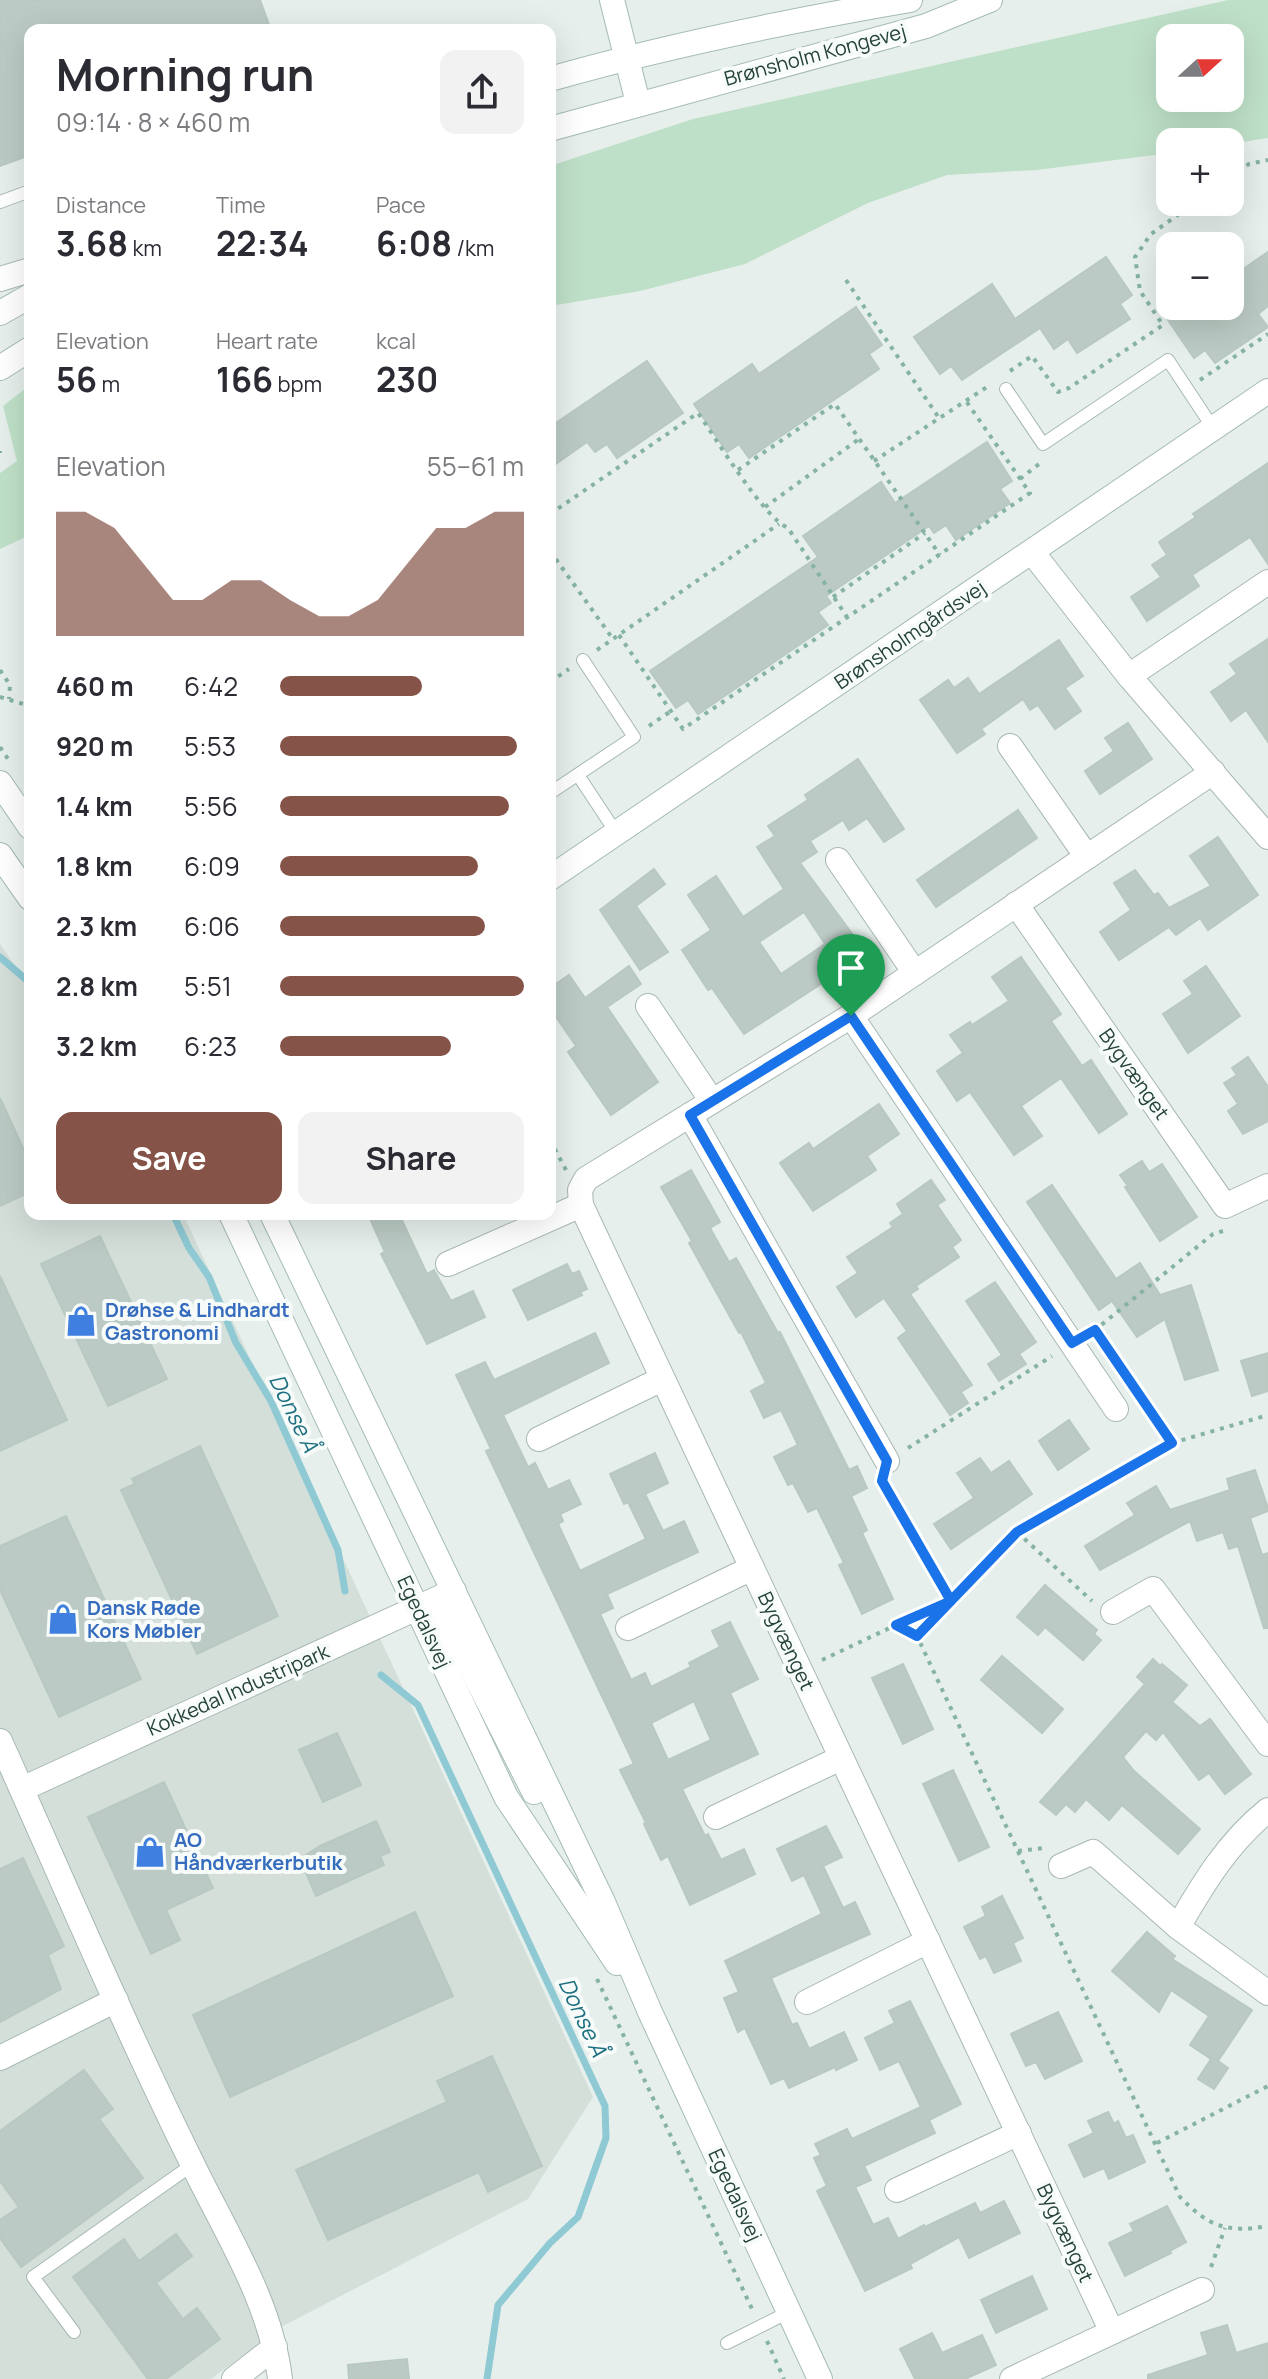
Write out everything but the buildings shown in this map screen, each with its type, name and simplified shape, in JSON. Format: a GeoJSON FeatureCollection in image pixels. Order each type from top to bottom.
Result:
{"type":"FeatureCollection","features":[{"type":"Feature","properties":{"kind":"street"},"geometry":{"type":"LineString","coordinates":[[612,0],[638,103]]}},
{"type":"Feature","properties":{"kind":"street","name":"Brønsholm Kongevej"},"geometry":{"type":"LineString","coordinates":[[556,77],[749,28],[910,0]]}},
{"type":"Feature","properties":{"kind":"street","name":"Brønsholm Kongevej"},"geometry":{"type":"LineString","coordinates":[[556,127],[926,26],[990,0]]}},
{"type":"Feature","properties":{"kind":"street"},"geometry":{"type":"LineString","coordinates":[[0,279],[24,272]]}},
{"type":"Feature","properties":{"kind":"street"},"geometry":{"type":"LineString","coordinates":[[0,313],[24,299]]}},
{"type":"Feature","properties":{"kind":"street"},"geometry":{"type":"LineString","coordinates":[[0,368],[24,353]]}},
{"type":"Feature","properties":{"kind":"street","name":"Brønsholmgårdsvej"},"geometry":{"type":"LineString","coordinates":[[556,874],[1268,391]]}},
{"type":"Feature","properties":{"kind":"street"},"geometry":{"type":"LineString","coordinates":[[1032,552],[1129,676],[1268,837]]}},
{"type":"Feature","properties":{"kind":"street"},"geometry":{"type":"LineString","coordinates":[[1129,676],[1268,582]]}},
{"type":"Feature","properties":{"kind":"street"},"geometry":{"type":"LineString","coordinates":[[1010,746],[1087,857]]}},
{"type":"Feature","properties":{"kind":"street"},"geometry":{"type":"LineString","coordinates":[[556,1216],[581,1205],[580,1190],[586,1179],[851,1016],[1213,772]]}},
{"type":"Feature","properties":{"kind":"street"},"geometry":{"type":"LineString","coordinates":[[0,783],[24,818]]}},
{"type":"Feature","properties":{"kind":"street"},"geometry":{"type":"LineString","coordinates":[[0,855],[24,889]]}},
{"type":"Feature","properties":{"kind":"street"},"geometry":{"type":"LineString","coordinates":[[838,860],[915,973]]}},
{"type":"Feature","properties":{"kind":"street","name":"Bygvænget"},"geometry":{"type":"LineString","coordinates":[[1016,904],[1225,1206],[1268,1186]]}},
{"type":"Feature","properties":{"kind":"street"},"geometry":{"type":"LineString","coordinates":[[648,1006],[712,1101]]}},
{"type":"Feature","properties":{"kind":"street"},"geometry":{"type":"LineString","coordinates":[[851,1016],[1116,1409]]}},
{"type":"Feature","properties":{"kind":"street"},"geometry":{"type":"LineString","coordinates":[[690,1115],[887,1461]]}},
{"type":"Feature","properties":{"kind":"street","name":"Bygvænget"},"geometry":{"type":"LineString","coordinates":[[581,1205],[1112,2332]]}},
{"type":"Feature","properties":{"kind":"street","name":"Egedalsvej"},"geometry":{"type":"LineString","coordinates":[[234,1220],[506,1797],[650,2012]]}},
{"type":"Feature","properties":{"kind":"street","name":"Egedalsvej"},"geometry":{"type":"LineString","coordinates":[[275,1220],[603,1902],[650,2012],[820,2379]]}},
{"type":"Feature","properties":{"kind":"street"},"geometry":{"type":"LineString","coordinates":[[448,1264],[547,1220]]}},
{"type":"Feature","properties":{"kind":"street"},"geometry":{"type":"LineString","coordinates":[[539,1439],[662,1379]]}},
{"type":"Feature","properties":{"kind":"street","name":"Bygvænget"},"geometry":{"type":"LineString","coordinates":[[628,1628],[752,1568]]}},
{"type":"Feature","properties":{"kind":"street"},"geometry":{"type":"LineString","coordinates":[[1113,1612],[1153,1589],[1268,1744]]}},
{"type":"Feature","properties":{"kind":"street","name":"Kokkedal Industripark"},"geometry":{"type":"LineString","coordinates":[[11,1777],[454,1591]]}},
{"type":"Feature","properties":{"kind":"street"},"geometry":{"type":"LineString","coordinates":[[417,1609],[446,1618],[532,1789],[573,1840]]}},
{"type":"Feature","properties":{"kind":"street"},"geometry":{"type":"LineString","coordinates":[[0,1741],[11,1777],[192,2165],[205,2185],[253,2288],[275,2347],[280,2379]]}},
{"type":"Feature","properties":{"kind":"street"},"geometry":{"type":"LineString","coordinates":[[716,1817],[841,1758]]}},
{"type":"Feature","properties":{"kind":"street"},"geometry":{"type":"LineString","coordinates":[[1178,1927],[1210,1872],[1251,1824],[1268,1810]]}},
{"type":"Feature","properties":{"kind":"street"},"geometry":{"type":"LineString","coordinates":[[1061,1866],[1093,1852],[1178,1927],[1268,1993]]}},
{"type":"Feature","properties":{"kind":"street"},"geometry":{"type":"LineString","coordinates":[[807,2002],[928,1941]]}},
{"type":"Feature","properties":{"kind":"street"},"geometry":{"type":"LineString","coordinates":[[0,2058],[116,2000]]}},
{"type":"Feature","properties":{"kind":"street"},"geometry":{"type":"LineString","coordinates":[[897,2190],[1019,2133]]}},
{"type":"Feature","properties":{"kind":"street"},"geometry":{"type":"LineString","coordinates":[[1012,2379],[1202,2290]]}},
{"type":"Feature","properties":{"kind":"street"},"geometry":{"type":"LineString","coordinates":[[234,2379],[275,2347]]}},
{"type":"Feature","properties":{"kind":"lane"},"geometry":{"type":"LineString","coordinates":[[0,202],[24,193]]}},
{"type":"Feature","properties":{"kind":"lane"},"geometry":{"type":"LineString","coordinates":[[1006,389],[1043,444],[1168,360],[1213,428]]}},
{"type":"Feature","properties":{"kind":"lane"},"geometry":{"type":"LineString","coordinates":[[556,789],[634,737],[583,660]]}},
{"type":"Feature","properties":{"kind":"lane"},"geometry":{"type":"LineString","coordinates":[[578,775],[617,834]]}},
{"type":"Feature","properties":{"kind":"lane"},"geometry":{"type":"LineString","coordinates":[[74,2332],[33,2277],[192,2165]]}},
{"type":"Feature","properties":{"kind":"lane"},"geometry":{"type":"LineString","coordinates":[[727,2343],[789,2312]]}},
{"type":"Feature","properties":{"kind":"path"},"geometry":{"type":"LineString","coordinates":[[1244,167],[1268,160]]}},
{"type":"Feature","properties":{"kind":"path"},"geometry":{"type":"LineString","coordinates":[[874,461],[1032,356],[1058,392],[1069,388],[1163,325],[1140,291],[1135,257],[1151,234],[1176,216]]}},
{"type":"Feature","properties":{"kind":"path"},"geometry":{"type":"LineString","coordinates":[[846,280],[939,418]]}},
{"type":"Feature","properties":{"kind":"path"},"geometry":{"type":"LineString","coordinates":[[1187,389],[1268,334]]}},
{"type":"Feature","properties":{"kind":"path"},"geometry":{"type":"LineString","coordinates":[[619,635],[683,729],[1030,493],[966,401]]}},
{"type":"Feature","properties":{"kind":"path"},"geometry":{"type":"LineString","coordinates":[[738,470],[835,404],[940,555]]}},
{"type":"Feature","properties":{"kind":"path"},"geometry":{"type":"LineString","coordinates":[[556,510],[698,413],[765,507],[779,524],[788,528],[847,617]]}},
{"type":"Feature","properties":{"kind":"path"},"geometry":{"type":"LineString","coordinates":[[765,507],[859,439]]}},
{"type":"Feature","properties":{"kind":"path"},"geometry":{"type":"LineString","coordinates":[[1020,479],[1039,464],[1043,444]]}},
{"type":"Feature","properties":{"kind":"path"},"geometry":{"type":"LineString","coordinates":[[556,678],[779,524]]}},
{"type":"Feature","properties":{"kind":"path"},"geometry":{"type":"LineString","coordinates":[[833,597],[925,533]]}},
{"type":"Feature","properties":{"kind":"path"},"geometry":{"type":"LineString","coordinates":[[556,559],[613,639]]}},
{"type":"Feature","properties":{"kind":"path"},"geometry":{"type":"LineString","coordinates":[[0,670],[10,685],[9,699]]}},
{"type":"Feature","properties":{"kind":"path"},"geometry":{"type":"LineString","coordinates":[[0,697],[24,704]]}},
{"type":"Feature","properties":{"kind":"path"},"geometry":{"type":"LineString","coordinates":[[634,737],[671,711]]}},
{"type":"Feature","properties":{"kind":"path"},"geometry":{"type":"LineString","coordinates":[[951,1601],[882,1481],[887,1461],[1095,1330],[1213,1234],[1225,1230]]}},
{"type":"Feature","properties":{"kind":"path"},"geometry":{"type":"LineString","coordinates":[[1095,1330],[1172,1443]]}},
{"type":"Feature","properties":{"kind":"path"},"geometry":{"type":"LineString","coordinates":[[917,1636],[1017,1532],[1172,1443],[1268,1415]]}},
{"type":"Feature","properties":{"kind":"path"},"geometry":{"type":"LineString","coordinates":[[1017,1532],[1092,1601],[1113,1612]]}},
{"type":"Feature","properties":{"kind":"path"},"geometry":{"type":"LineString","coordinates":[[800,1671],[951,1601]]}},
{"type":"Feature","properties":{"kind":"path"},"geometry":{"type":"LineString","coordinates":[[896,1625],[917,1636],[1180,2197],[1201,2219],[1225,2228],[1246,2230],[1268,2226]]}},
{"type":"Feature","properties":{"kind":"path"},"geometry":{"type":"LineString","coordinates":[[596,1979],[784,2379]]}},
{"type":"Feature","properties":{"kind":"path"},"geometry":{"type":"LineString","coordinates":[[1155,2144],[1268,2086]]}},
{"type":"Feature","properties":{"kind":"path"},"geometry":{"type":"LineString","coordinates":[[1202,2290],[1225,2228]]}},
{"type":"Feature","properties":{"kind":"shaded area"},"geometry":{"type":"Polygon","coordinates":[[[0,944],[24,978],[24,1220],[186,1220],[593,2097],[528,2199],[281,2327],[211,2379],[0,2379],[0,944]]]}},
{"type":"Feature","properties":{"kind":"green space"},"geometry":{"type":"Polygon","coordinates":[[[1228,0],[1268,0],[1268,138],[1244,142],[1244,128],[1156,128],[1156,155],[1037,170],[947,175],[868,203],[745,264],[640,291],[556,305],[556,164],[693,119],[1228,0]]]}},
{"type":"Feature","properties":{"kind":"green space"},"geometry":{"type":"Polygon","coordinates":[[[24,390],[24,538],[0,549],[0,473],[17,461],[3,406],[24,390]]]}},
{"type":"Feature","properties":{"kind":"waterway","name":"Donse Å"},"geometry":{"type":"LineString","coordinates":[[0,957],[24,978]]}},
{"type":"Feature","properties":{"kind":"waterway","name":"Donse Å"},"geometry":{"type":"LineString","coordinates":[[176,1220],[189,1248],[209,1277],[236,1343],[271,1401],[338,1550],[345,1591]]}},
{"type":"Feature","properties":{"kind":"waterway","name":"Donse Å"},"geometry":{"type":"LineString","coordinates":[[381,1675],[418,1705],[605,2106],[606,2138],[578,2217],[550,2243],[498,2305],[487,2379]]}},
{"type":"Feature","properties":{"kind":"place","name":"Drøhse & Lindhardt Gastronomi"},"geometry":{"type":"Point","coordinates":[81,1321]}},
{"type":"Feature","properties":{"kind":"place","name":"Dansk Røde Kors Møbler"},"geometry":{"type":"Point","coordinates":[63,1619]}},
{"type":"Feature","properties":{"kind":"place","name":"AO Håndværkerbutik"},"geometry":{"type":"Point","coordinates":[150,1852]}},
{"type":"Feature","properties":{"kind":"route"},"geometry":{"type":"LineString","coordinates":[[851,1016],[690,1115],[887,1461],[882,1481],[951,1601],[896,1625],[917,1636],[951,1601],[1017,1532],[1172,1443],[1095,1330],[1072,1343],[851,1016]]}}]}
